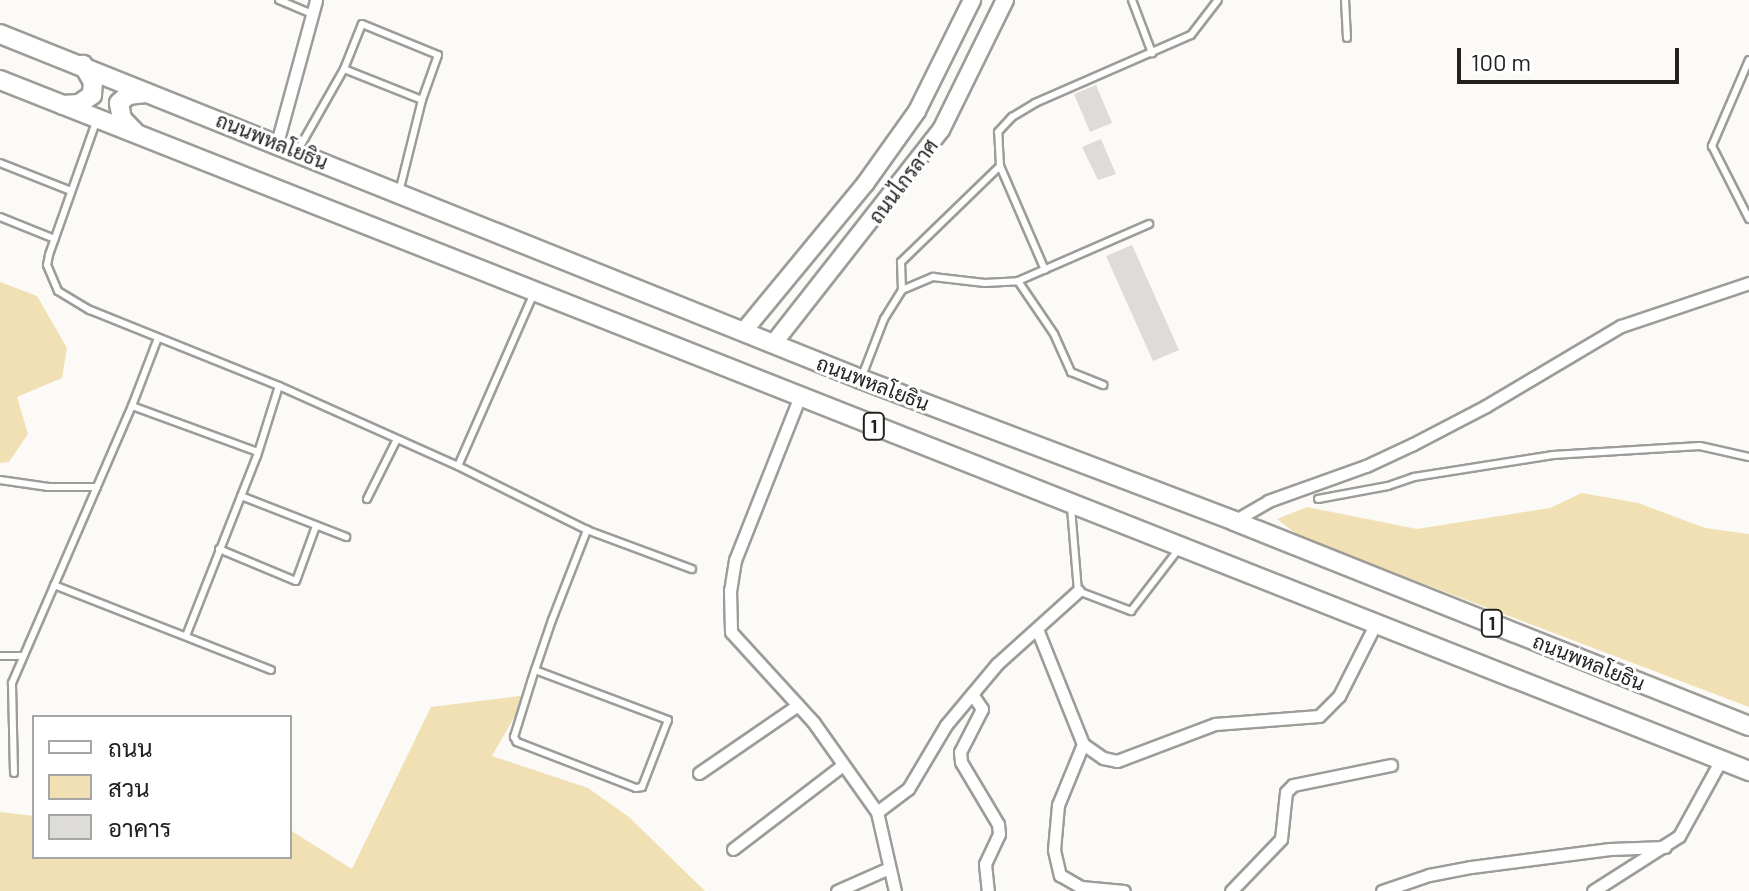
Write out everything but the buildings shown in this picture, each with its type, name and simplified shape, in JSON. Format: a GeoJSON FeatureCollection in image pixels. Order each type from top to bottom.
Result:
{"type":"FeatureCollection","features":[{"type":"Feature","properties":{"kind":"main road","name":"ถนนไกรลาศ"},"geometry":{"type":"LineString","coordinates":[[743,332],[865,184],[917,111],[972,0]]}},
{"type":"Feature","properties":{"kind":"main road","name":"ถนนไกรลาศ"},"geometry":{"type":"LineString","coordinates":[[773,344],[941,130],[1005,0]]}},
{"type":"Feature","properties":{"kind":"main road","name":"ถนนพหลโยธิน"},"geometry":{"type":"LineString","coordinates":[[0,34],[861,379],[1234,521],[1749,726]]}},
{"type":"Feature","properties":{"kind":"main road"},"geometry":{"type":"LineString","coordinates":[[63,105],[79,104],[92,95],[93,82],[83,65]]}},
{"type":"Feature","properties":{"kind":"main road","name":"ถนนพหลโยธิน"},"geometry":{"type":"LineString","coordinates":[[0,80],[1071,506],[1377,621],[1749,771]]}},
{"type":"Feature","properties":{"kind":"main road"},"geometry":{"type":"LineString","coordinates":[[139,136],[122,119],[119,103],[122,97],[133,93],[154,94]]}},
{"type":"Feature","properties":{"kind":"street"},"geometry":{"type":"LineString","coordinates":[[277,143],[316,0]]}},
{"type":"Feature","properties":{"kind":"street"},"geometry":{"type":"LineString","coordinates":[[1234,521],[1268,501],[1366,466],[1413,444],[1486,406],[1621,326],[1749,283]]}},
{"type":"Feature","properties":{"kind":"street"},"geometry":{"type":"LineString","coordinates":[[800,396],[735,560],[730,590],[731,632],[798,705],[877,812],[895,891]]}},
{"type":"Feature","properties":{"kind":"street"},"geometry":{"type":"LineString","coordinates":[[877,812],[908,789],[946,725],[997,664],[1078,591]]}},
{"type":"Feature","properties":{"kind":"street"},"geometry":{"type":"LineString","coordinates":[[1037,629],[1083,744],[1103,758],[1128,759],[1178,736],[1215,724],[1319,716],[1339,696],[1377,621]]}},
{"type":"Feature","properties":{"kind":"street"},"geometry":{"type":"LineString","coordinates":[[972,694],[982,709],[960,752],[961,762],[998,824],[999,834],[985,864],[988,891]]}},
{"type":"Feature","properties":{"kind":"street"},"geometry":{"type":"LineString","coordinates":[[699,773],[798,705]]}},
{"type":"Feature","properties":{"kind":"street"},"geometry":{"type":"LineString","coordinates":[[1083,744],[1058,805],[1054,850],[1060,875],[1081,887],[1124,891]]}},
{"type":"Feature","properties":{"kind":"street"},"geometry":{"type":"LineString","coordinates":[[1593,891],[1679,836],[1694,814],[1721,760]]}},
{"type":"Feature","properties":{"kind":"street"},"geometry":{"type":"LineString","coordinates":[[733,849],[843,765]]}},
{"type":"Feature","properties":{"kind":"street"},"geometry":{"type":"LineString","coordinates":[[1231,891],[1281,839],[1286,792],[1293,785],[1391,765]]}},
{"type":"Feature","properties":{"kind":"street"},"geometry":{"type":"LineString","coordinates":[[1382,891],[1429,875],[1471,867],[1610,849],[1665,847]]}},
{"type":"Feature","properties":{"kind":"street"},"geometry":{"type":"LineString","coordinates":[[837,891],[889,868]]}},
{"type":"Feature","properties":{"kind":"lane"},"geometry":{"type":"LineString","coordinates":[[279,0],[312,14]]}},
{"type":"Feature","properties":{"kind":"lane"},"geometry":{"type":"LineString","coordinates":[[1132,0],[1152,53]]}},
{"type":"Feature","properties":{"kind":"lane"},"geometry":{"type":"LineString","coordinates":[[1045,270],[1000,166],[998,132],[1012,117],[1035,103],[1191,35],[1218,0]]}},
{"type":"Feature","properties":{"kind":"lane"},"geometry":{"type":"LineString","coordinates":[[1345,0],[1347,38]]}},
{"type":"Feature","properties":{"kind":"lane"},"geometry":{"type":"LineString","coordinates":[[297,151],[344,69],[362,24],[426,49],[438,55],[422,100],[399,192]]}},
{"type":"Feature","properties":{"kind":"lane"},"geometry":{"type":"LineString","coordinates":[[1749,60],[1712,146],[1749,219]]}},
{"type":"Feature","properties":{"kind":"lane"},"geometry":{"type":"LineString","coordinates":[[344,69],[422,100]]}},
{"type":"Feature","properties":{"kind":"lane"},"geometry":{"type":"LineString","coordinates":[[97,119],[47,265],[58,291],[90,310],[279,386],[396,441],[458,466],[587,530],[692,569]]}},
{"type":"Feature","properties":{"kind":"lane"},"geometry":{"type":"LineString","coordinates":[[0,163],[71,191]]}},
{"type":"Feature","properties":{"kind":"lane"},"geometry":{"type":"LineString","coordinates":[[861,379],[884,319],[902,290],[901,262],[1000,166]]}},
{"type":"Feature","properties":{"kind":"lane"},"geometry":{"type":"LineString","coordinates":[[0,217],[55,239]]}},
{"type":"Feature","properties":{"kind":"lane"},"geometry":{"type":"LineString","coordinates":[[902,290],[933,277],[985,283],[1018,281],[1149,224]]}},
{"type":"Feature","properties":{"kind":"lane"},"geometry":{"type":"LineString","coordinates":[[1018,281],[1054,334],[1071,372],[1104,385]]}},
{"type":"Feature","properties":{"kind":"lane"},"geometry":{"type":"LineString","coordinates":[[458,466],[535,291]]}},
{"type":"Feature","properties":{"kind":"lane"},"geometry":{"type":"LineString","coordinates":[[14,773],[12,683],[132,406],[158,338]]}},
{"type":"Feature","properties":{"kind":"lane"},"geometry":{"type":"LineString","coordinates":[[186,636],[258,452],[279,386]]}},
{"type":"Feature","properties":{"kind":"lane"},"geometry":{"type":"LineString","coordinates":[[132,406],[258,452]]}},
{"type":"Feature","properties":{"kind":"lane"},"geometry":{"type":"LineString","coordinates":[[367,499],[396,441]]}},
{"type":"Feature","properties":{"kind":"lane"},"geometry":{"type":"LineString","coordinates":[[1318,499],[1361,493],[1414,477],[1553,455],[1700,446],[1749,457]]}},
{"type":"Feature","properties":{"kind":"lane"},"geometry":{"type":"LineString","coordinates":[[0,480],[48,487],[97,487]]}},
{"type":"Feature","properties":{"kind":"lane"},"geometry":{"type":"LineString","coordinates":[[241,496],[346,537]]}},
{"type":"Feature","properties":{"kind":"lane"},"geometry":{"type":"LineString","coordinates":[[1071,506],[1078,591],[1131,611],[1180,548]]}},
{"type":"Feature","properties":{"kind":"lane"},"geometry":{"type":"LineString","coordinates":[[219,549],[296,581],[316,526]]}},
{"type":"Feature","properties":{"kind":"lane"},"geometry":{"type":"LineString","coordinates":[[535,670],[668,720],[642,787],[636,788],[517,742],[514,737],[535,670],[587,530]]}},
{"type":"Feature","properties":{"kind":"lane"},"geometry":{"type":"LineString","coordinates":[[54,585],[271,670]]}},
{"type":"Feature","properties":{"kind":"lane"},"geometry":{"type":"LineString","coordinates":[[0,656],[23,656]]}},
{"type":"Feature","properties":{"kind":"green space"},"geometry":{"type":"Polygon","coordinates":[[[0,282],[37,296],[67,348],[62,378],[17,397],[28,434],[9,462],[0,463],[0,282]]]}},
{"type":"Feature","properties":{"kind":"green space"},"geometry":{"type":"Polygon","coordinates":[[[1582,493],[1638,503],[1705,528],[1749,534],[1749,707],[1300,537],[1277,519],[1307,507],[1417,529],[1550,508],[1582,493]]]}},
{"type":"Feature","properties":{"kind":"green space"},"geometry":{"type":"Polygon","coordinates":[[[527,695],[492,756],[588,788],[629,817],[705,891],[0,891],[0,812],[32,816],[32,859],[292,859],[292,831],[352,869],[431,707],[527,695]]]}}]}
